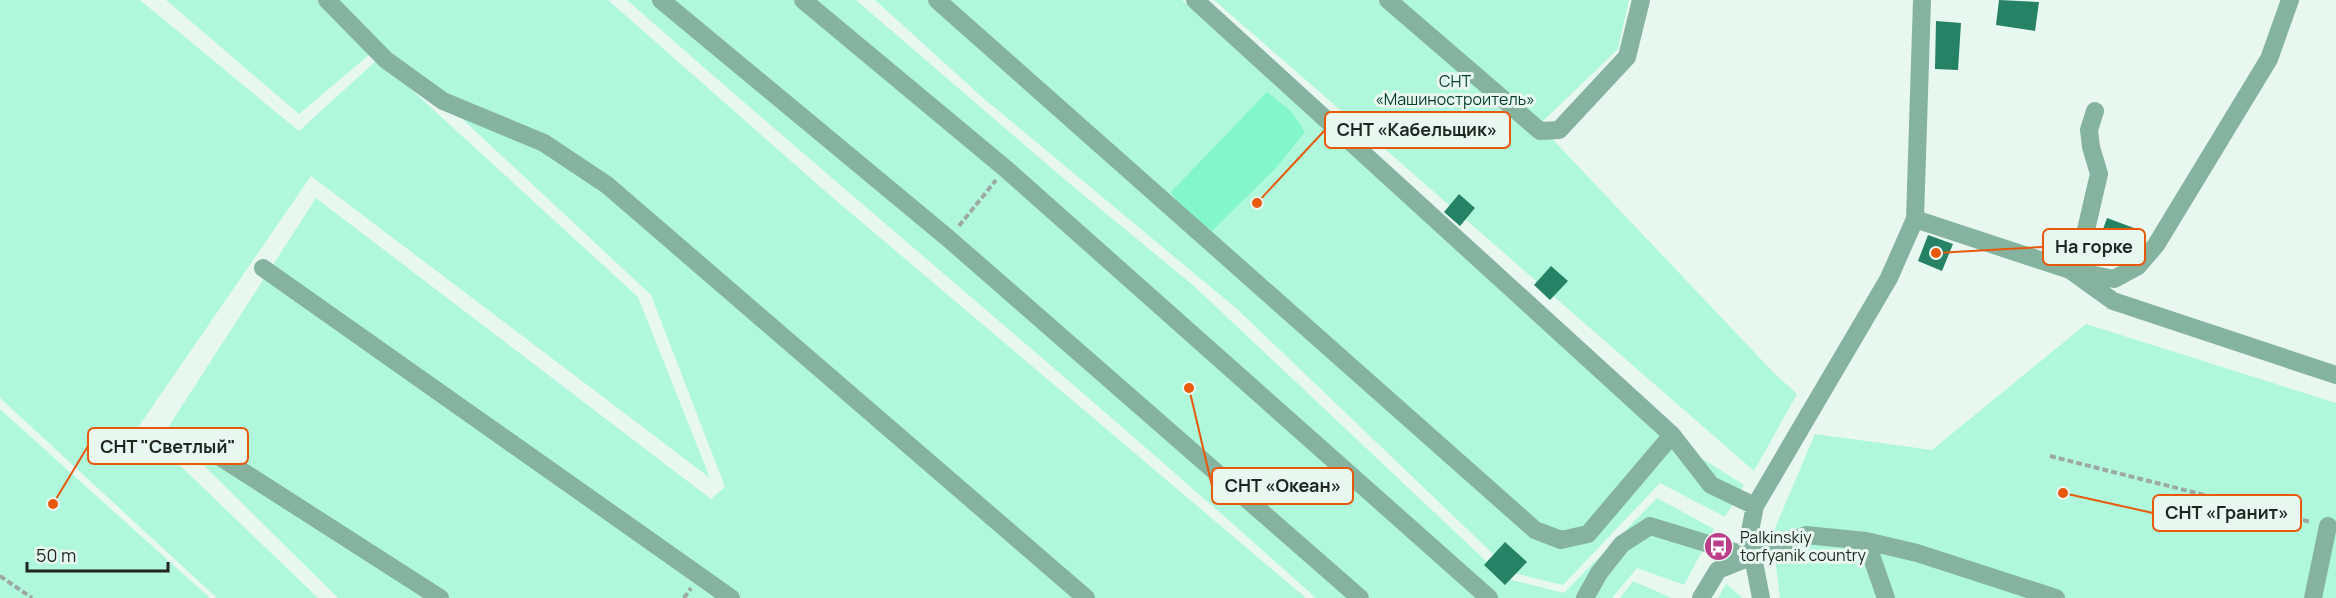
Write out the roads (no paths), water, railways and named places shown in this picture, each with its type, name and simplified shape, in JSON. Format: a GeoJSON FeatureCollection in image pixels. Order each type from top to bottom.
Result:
{"type":"FeatureCollection","features":[{"type":"Feature","properties":{"kind":"street"},"geometry":{"type":"LineString","coordinates":[[327,0],[386,60],[443,101],[544,143],[607,185],[1086,598]]}},
{"type":"Feature","properties":{"kind":"street"},"geometry":{"type":"LineString","coordinates":[[661,0],[950,239],[1360,598]]}},
{"type":"Feature","properties":{"kind":"street"},"geometry":{"type":"LineString","coordinates":[[803,0],[1006,169],[1489,598]]}},
{"type":"Feature","properties":{"kind":"street"},"geometry":{"type":"LineString","coordinates":[[937,0],[1535,530],[1561,540],[1588,534],[1672,435]]}},
{"type":"Feature","properties":{"kind":"street"},"geometry":{"type":"LineString","coordinates":[[1195,0],[1672,435],[1712,485],[1755,506]]}},
{"type":"Feature","properties":{"kind":"street"},"geometry":{"type":"LineString","coordinates":[[1388,0],[1540,131],[1559,130],[1627,57],[1641,0]]}},
{"type":"Feature","properties":{"kind":"street"},"geometry":{"type":"LineString","coordinates":[[1761,598],[1749,536],[1755,506],[1889,278],[1915,219],[1922,0]]}},
{"type":"Feature","properties":{"kind":"street"},"geometry":{"type":"LineString","coordinates":[[1915,219],[2070,270],[2114,279],[2138,266],[2156,245],[2269,58],[2290,0]]}},
{"type":"Feature","properties":{"kind":"street"},"geometry":{"type":"LineString","coordinates":[[2070,270],[2085,234],[2099,174],[2091,147],[2089,130],[2095,111]]}},
{"type":"Feature","properties":{"kind":"street"},"geometry":{"type":"LineString","coordinates":[[263,268],[731,598]]}},
{"type":"Feature","properties":{"kind":"street"},"geometry":{"type":"LineString","coordinates":[[2070,270],[2113,301],[2336,375]]}},
{"type":"Feature","properties":{"kind":"street"},"geometry":{"type":"LineString","coordinates":[[220,457],[440,598]]}},
{"type":"Feature","properties":{"kind":"street"},"geometry":{"type":"LineString","coordinates":[[1585,598],[1599,573],[1622,544],[1650,526],[1752,557]]}},
{"type":"Feature","properties":{"kind":"street"},"geometry":{"type":"LineString","coordinates":[[2313,598],[2328,526]]}},
{"type":"Feature","properties":{"kind":"street"},"geometry":{"type":"LineString","coordinates":[[1701,598],[1718,570],[1806,535],[1866,541],[1917,553],[2056,598]]}},
{"type":"Feature","properties":{"kind":"street"},"geometry":{"type":"LineString","coordinates":[[1866,541],[1886,598]]}},
{"type":"Feature","properties":{"kind":"place","name":"СНТ «Кабельщик»"},"geometry":{"type":"Point","coordinates":[1257,203]}},
{"type":"Feature","properties":{"kind":"place","name":"На горке"},"geometry":{"type":"Point","coordinates":[1936,253]}},
{"type":"Feature","properties":{"kind":"place","name":"СНТ «Океан»"},"geometry":{"type":"Point","coordinates":[1189,388]}},
{"type":"Feature","properties":{"kind":"place","name":"СНТ «Гранит»"},"geometry":{"type":"Point","coordinates":[2063,493]}},
{"type":"Feature","properties":{"kind":"place","name":"СНТ \"Светлый\""},"geometry":{"type":"Point","coordinates":[53,504]}},
{"type":"Feature","properties":{"kind":"place","name":"Palkinskiy torfyanik country"},"geometry":{"type":"Point","coordinates":[1719,546]}},
{"type":"Feature","properties":{"kind":"park label","name":"СНТ «Машиностроитель»"},"geometry":{"type":"Point","coordinates":[1455,90]}}]}
